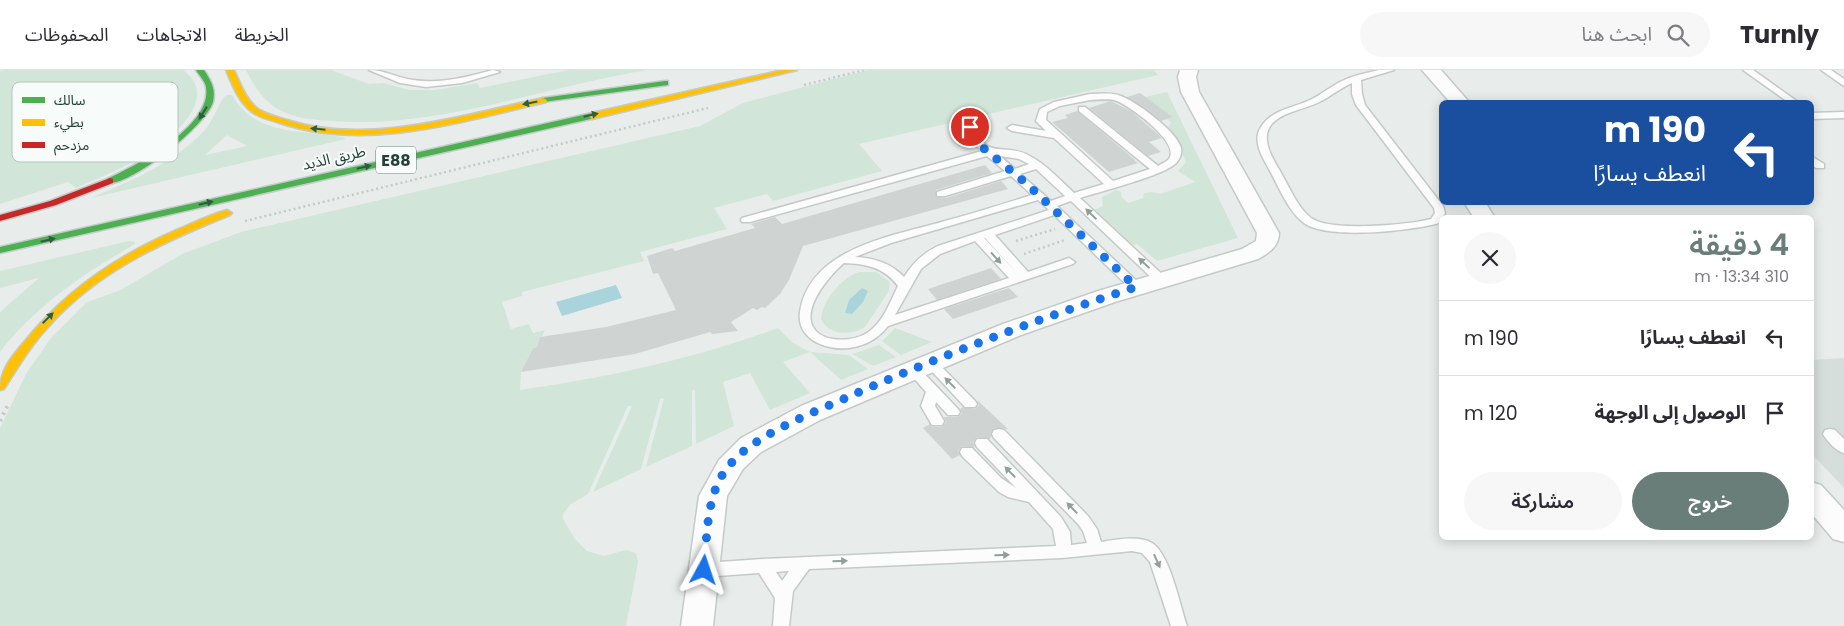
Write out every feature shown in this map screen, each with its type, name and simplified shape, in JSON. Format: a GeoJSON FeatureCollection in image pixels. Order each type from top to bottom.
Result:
{"type":"FeatureCollection","features":[{"type":"Feature","properties":{"kind":"highway"},"geometry":{"type":"LineString","coordinates":[[178,139],[191,128],[210,101],[211,85],[200,70]]}},
{"type":"Feature","properties":{"kind":"highway","name":"E88"},"geometry":{"type":"LineString","coordinates":[[230,70],[254,110],[264,116],[310,128],[348,131],[418,125],[568,96],[670,82],[414,139]]}},
{"type":"Feature","properties":{"kind":"highway","name":"طريق الذيد"},"geometry":{"type":"LineString","coordinates":[[0,250],[793,70]]}},
{"type":"Feature","properties":{"kind":"highway"},"geometry":{"type":"LineString","coordinates":[[256,204],[495,148],[539,132],[557,123]]}},
{"type":"Feature","properties":{"kind":"highway"},"geometry":{"type":"LineString","coordinates":[[0,218],[91,189],[144,162]]}},
{"type":"Feature","properties":{"kind":"highway"},"geometry":{"type":"LineString","coordinates":[[0,386],[25,342],[47,318],[81,289],[127,258],[168,236],[239,209]]}},
{"type":"Feature","properties":{"kind":"street"},"geometry":{"type":"LineString","coordinates":[[697,626],[713,496],[721,477],[734,460],[750,446],[769,434],[921,365],[1022,326],[1136,287],[1250,254],[1265,245],[1268,240],[1265,226],[1190,92],[1187,78],[1189,70]]}},
{"type":"Feature","properties":{"kind":"street"},"geometry":{"type":"LineString","coordinates":[[1431,70],[1458,100]]}},
{"type":"Feature","properties":{"kind":"street"},"geometry":{"type":"LineString","coordinates":[[1814,496],[1844,530]]}},
{"type":"Feature","properties":{"kind":"lane"},"geometry":{"type":"LineString","coordinates":[[373,70],[411,83],[438,84],[507,70]]}},
{"type":"Feature","properties":{"kind":"lane"},"geometry":{"type":"LineString","coordinates":[[1356,78],[1357,94],[1361,105],[1439,208],[1440,213],[1435,220],[1422,225],[1335,229],[1314,225],[1301,214],[1268,157],[1262,134],[1267,122],[1283,113],[1321,98],[1356,78],[1390,70]]}},
{"type":"Feature","properties":{"kind":"lane"},"geometry":{"type":"LineString","coordinates":[[1748,70],[1790,100]]}},
{"type":"Feature","properties":{"kind":"lane"},"geometry":{"type":"LineString","coordinates":[[1824,70],[1844,83]]}},
{"type":"Feature","properties":{"kind":"lane"},"geometry":{"type":"LineString","coordinates":[[1040,196],[885,242],[841,260],[821,279],[815,290],[806,311],[806,326],[817,338],[843,344],[862,342],[871,338],[885,323],[904,285],[927,256],[945,247],[1052,208],[1073,197],[1112,185],[1157,170],[1172,162],[1176,155],[1173,140],[1130,104],[1116,97],[1090,96],[1049,107],[1043,111],[1041,121],[1112,185]]}},
{"type":"Feature","properties":{"kind":"lane"},"geometry":{"type":"LineString","coordinates":[[1082,109],[1157,170]]}},
{"type":"Feature","properties":{"kind":"lane"},"geometry":{"type":"LineString","coordinates":[[1814,116],[1844,115]]}},
{"type":"Feature","properties":{"kind":"lane"},"geometry":{"type":"LineString","coordinates":[[970,121],[975,140],[1014,172],[1136,287]]}},
{"type":"Feature","properties":{"kind":"lane"},"geometry":{"type":"LineString","coordinates":[[1012,128],[1055,135]]}},
{"type":"Feature","properties":{"kind":"lane"},"geometry":{"type":"LineString","coordinates":[[746,220],[989,152],[1022,156],[1038,165],[1161,280]]}},
{"type":"Feature","properties":{"kind":"lane"},"geometry":{"type":"LineString","coordinates":[[1814,161],[1820,166]]}},
{"type":"Feature","properties":{"kind":"lane"},"geometry":{"type":"LineString","coordinates":[[941,194],[1038,165]]}},
{"type":"Feature","properties":{"kind":"lane"},"geometry":{"type":"LineString","coordinates":[[982,235],[1021,277]]}},
{"type":"Feature","properties":{"kind":"lane"},"geometry":{"type":"LineString","coordinates":[[841,260],[868,261],[880,265],[899,277],[904,285]]}},
{"type":"Feature","properties":{"kind":"lane"},"geometry":{"type":"LineString","coordinates":[[885,323],[1069,262]]}},
{"type":"Feature","properties":{"kind":"lane"},"geometry":{"type":"LineString","coordinates":[[921,365],[933,391],[954,412]]}},
{"type":"Feature","properties":{"kind":"lane"},"geometry":{"type":"LineString","coordinates":[[921,365],[970,404]]}},
{"type":"Feature","properties":{"kind":"lane"},"geometry":{"type":"LineString","coordinates":[[933,391],[928,406],[931,414],[937,421]]}},
{"type":"Feature","properties":{"kind":"lane"},"geometry":{"type":"LineString","coordinates":[[1000,434],[1083,520],[1090,529],[1096,549]]}},
{"type":"Feature","properties":{"kind":"lane"},"geometry":{"type":"LineString","coordinates":[[1830,434],[1844,448]]}},
{"type":"Feature","properties":{"kind":"lane"},"geometry":{"type":"LineString","coordinates":[[982,443],[1034,496],[1060,527],[1064,543],[1062,552]]}},
{"type":"Feature","properties":{"kind":"lane"},"geometry":{"type":"LineString","coordinates":[[966,452],[1004,489],[1018,496],[1034,496]]}},
{"type":"Feature","properties":{"kind":"lane"},"geometry":{"type":"LineString","coordinates":[[704,570],[805,562],[1062,552],[1132,545],[1147,548],[1157,559],[1179,626]]}},
{"type":"Feature","properties":{"kind":"lane"},"geometry":{"type":"LineString","coordinates":[[781,626],[782,595],[792,578],[805,562]]}},
{"type":"Feature","properties":{"kind":"lane"},"geometry":{"type":"LineString","coordinates":[[763,565],[782,595]]}},
{"type":"Feature","properties":{"kind":"path"},"geometry":{"type":"LineString","coordinates":[[796,87],[864,70]]}},
{"type":"Feature","properties":{"kind":"path"},"geometry":{"type":"LineString","coordinates":[[243,222],[710,108]]}},
{"type":"Feature","properties":{"kind":"path"},"geometry":{"type":"LineString","coordinates":[[0,421],[11,397]]}},
{"type":"Feature","properties":{"kind":"shaded area"},"geometry":{"type":"Polygon","coordinates":[[[1844,358],[1844,488],[1814,456],[1814,360],[1844,358]]]}},
{"type":"Feature","properties":{"kind":"green space"},"geometry":{"type":"Polygon","coordinates":[[[183,70],[194,81],[197,93],[194,106],[178,129],[178,82],[12,82],[12,162],[132,162],[76,188],[68,182],[0,204],[0,71],[183,70]]]}},
{"type":"Feature","properties":{"kind":"green space"},"geometry":{"type":"Polygon","coordinates":[[[246,70],[331,70],[369,84],[383,83],[410,90],[435,90],[477,83],[480,88],[568,70],[647,70],[608,77],[451,113],[371,122],[315,120],[286,113],[267,101],[246,70]]]}},
{"type":"Feature","properties":{"kind":"green space"},"geometry":{"type":"Polygon","coordinates":[[[868,70],[1154,70],[1158,75],[859,144],[882,171],[773,201],[767,194],[714,208],[727,229],[640,252],[644,261],[522,292],[522,296],[502,302],[511,329],[529,324],[533,333],[545,330],[521,372],[520,390],[651,366],[715,349],[778,328],[793,343],[810,352],[783,362],[810,393],[770,410],[750,373],[723,382],[734,426],[696,444],[695,390],[692,390],[692,446],[646,467],[664,398],[660,399],[641,469],[593,492],[632,406],[628,406],[588,494],[571,504],[563,514],[563,519],[574,538],[587,551],[604,556],[626,550],[636,553],[638,562],[626,626],[0,626],[0,428],[26,374],[51,338],[87,302],[121,290],[182,254],[241,232],[700,126],[743,103],[868,70]]]}},
{"type":"Feature","properties":{"kind":"green space"},"geometry":{"type":"Polygon","coordinates":[[[1167,92],[1238,238],[1157,261],[1137,244],[1133,245],[1094,210],[1103,206],[1102,197],[1116,190],[1121,192],[1122,198],[1128,203],[1143,198],[1144,193],[1160,194],[1195,182],[1178,171],[1186,162],[1177,144],[1166,130],[1171,123],[1167,119],[1173,117],[1145,97],[1167,92]]]}},
{"type":"Feature","properties":{"kind":"green space"},"geometry":{"type":"Polygon","coordinates":[[[226,95],[232,95],[241,107],[262,123],[286,130],[338,136],[346,139],[91,198],[166,162],[178,162],[178,154],[204,131],[211,122],[223,98],[226,95]],[[227,135],[205,155],[247,146],[227,135]]]}},
{"type":"Feature","properties":{"kind":"green space"},"geometry":{"type":"Polygon","coordinates":[[[129,241],[135,242],[135,244],[62,291],[29,319],[0,352],[0,312],[39,278],[0,288],[0,271],[129,241]]]}},
{"type":"Feature","properties":{"kind":"green space"},"geometry":{"type":"Polygon","coordinates":[[[859,272],[876,272],[890,282],[889,291],[865,327],[847,333],[829,329],[821,319],[825,305],[840,284],[859,272]]]}},
{"type":"Feature","properties":{"kind":"green space"},"geometry":{"type":"Polygon","coordinates":[[[895,328],[932,342],[901,355],[882,341],[895,328]]]}},
{"type":"Feature","properties":{"kind":"green space"},"geometry":{"type":"Polygon","coordinates":[[[879,345],[896,357],[873,366],[852,354],[879,345]]]}},
{"type":"Feature","properties":{"kind":"green space"},"geometry":{"type":"Polygon","coordinates":[[[810,352],[849,355],[868,369],[841,380],[810,352]]]}},
{"type":"Feature","properties":{"kind":"water"},"geometry":{"type":"Polygon","coordinates":[[[616,285],[622,298],[562,316],[556,302],[616,285]]]}},
{"type":"Feature","properties":{"kind":"water"},"geometry":{"type":"Polygon","coordinates":[[[862,288],[868,291],[863,302],[852,314],[845,313],[849,300],[862,288]]]}},
{"type":"Feature","properties":{"kind":"building"},"geometry":{"type":"Polygon","coordinates":[[[1140,93],[1173,117],[1161,121],[1127,97],[1140,93]]]}},
{"type":"Feature","properties":{"kind":"building"},"geometry":{"type":"Polygon","coordinates":[[[1111,101],[1131,111],[1162,138],[1149,142],[1161,152],[1148,156],[1089,108],[1111,101]]]}},
{"type":"Feature","properties":{"kind":"building"},"geometry":{"type":"Polygon","coordinates":[[[1077,111],[1138,163],[1109,172],[1052,122],[1068,118],[1065,115],[1077,111]]]}},
{"type":"Feature","properties":{"kind":"building"},"geometry":{"type":"Polygon","coordinates":[[[985,165],[992,173],[936,190],[936,197],[946,198],[1001,181],[1008,189],[803,246],[789,280],[780,294],[765,308],[762,307],[757,310],[753,308],[731,322],[738,331],[712,334],[710,332],[635,354],[521,372],[533,348],[537,347],[540,337],[606,327],[676,310],[658,273],[653,274],[647,256],[672,248],[675,251],[755,228],[751,224],[775,217],[782,224],[985,165]]]}},
{"type":"Feature","properties":{"kind":"building"},"geometry":{"type":"Polygon","coordinates":[[[991,268],[1001,279],[937,300],[928,289],[991,268]]]}},
{"type":"Feature","properties":{"kind":"building"},"geometry":{"type":"Polygon","coordinates":[[[1009,288],[1018,297],[953,319],[944,309],[1009,288]]]}},
{"type":"Feature","properties":{"kind":"building"},"geometry":{"type":"Polygon","coordinates":[[[977,400],[1008,429],[994,428],[990,439],[977,437],[973,442],[975,447],[962,446],[958,451],[960,455],[952,459],[923,428],[930,424],[932,427],[942,427],[946,422],[944,417],[958,417],[962,413],[960,409],[963,407],[975,409],[979,405],[977,400]]]}},
{"type":"Feature","properties":{"kind":"traffic: fast"},"geometry":{"type":"LineString","coordinates":[[178,139],[198,120],[208,103],[210,86],[200,70]]}},
{"type":"Feature","properties":{"kind":"traffic: fast"},"geometry":{"type":"LineString","coordinates":[[543,100],[665,83]]}},
{"type":"Feature","properties":{"kind":"traffic: fast"},"geometry":{"type":"LineString","coordinates":[[0,250],[592,116]]}},
{"type":"Feature","properties":{"kind":"traffic: fast"},"geometry":{"type":"LineString","coordinates":[[110,181],[146,162]]}},
{"type":"Feature","properties":{"kind":"traffic: slow"},"geometry":{"type":"LineString","coordinates":[[230,70],[242,96],[257,112],[301,127],[335,132],[370,132],[406,128],[543,100]]}},
{"type":"Feature","properties":{"kind":"traffic: slow"},"geometry":{"type":"LineString","coordinates":[[592,116],[793,70]]}},
{"type":"Feature","properties":{"kind":"traffic: slow"},"geometry":{"type":"LineString","coordinates":[[0,386],[21,353],[44,324],[69,299],[96,278],[125,259],[157,243],[227,213]]}},
{"type":"Feature","properties":{"kind":"traffic: jam"},"geometry":{"type":"LineString","coordinates":[[0,218],[53,203],[110,181]]}},
{"type":"Feature","properties":{"kind":"route"},"geometry":{"type":"LineString","coordinates":[[704,570],[709,516],[713,496],[721,477],[734,460],[750,446],[769,434],[836,402],[912,369],[1079,305],[1136,287],[1014,172],[981,146],[975,140],[970,127]]}}]}
